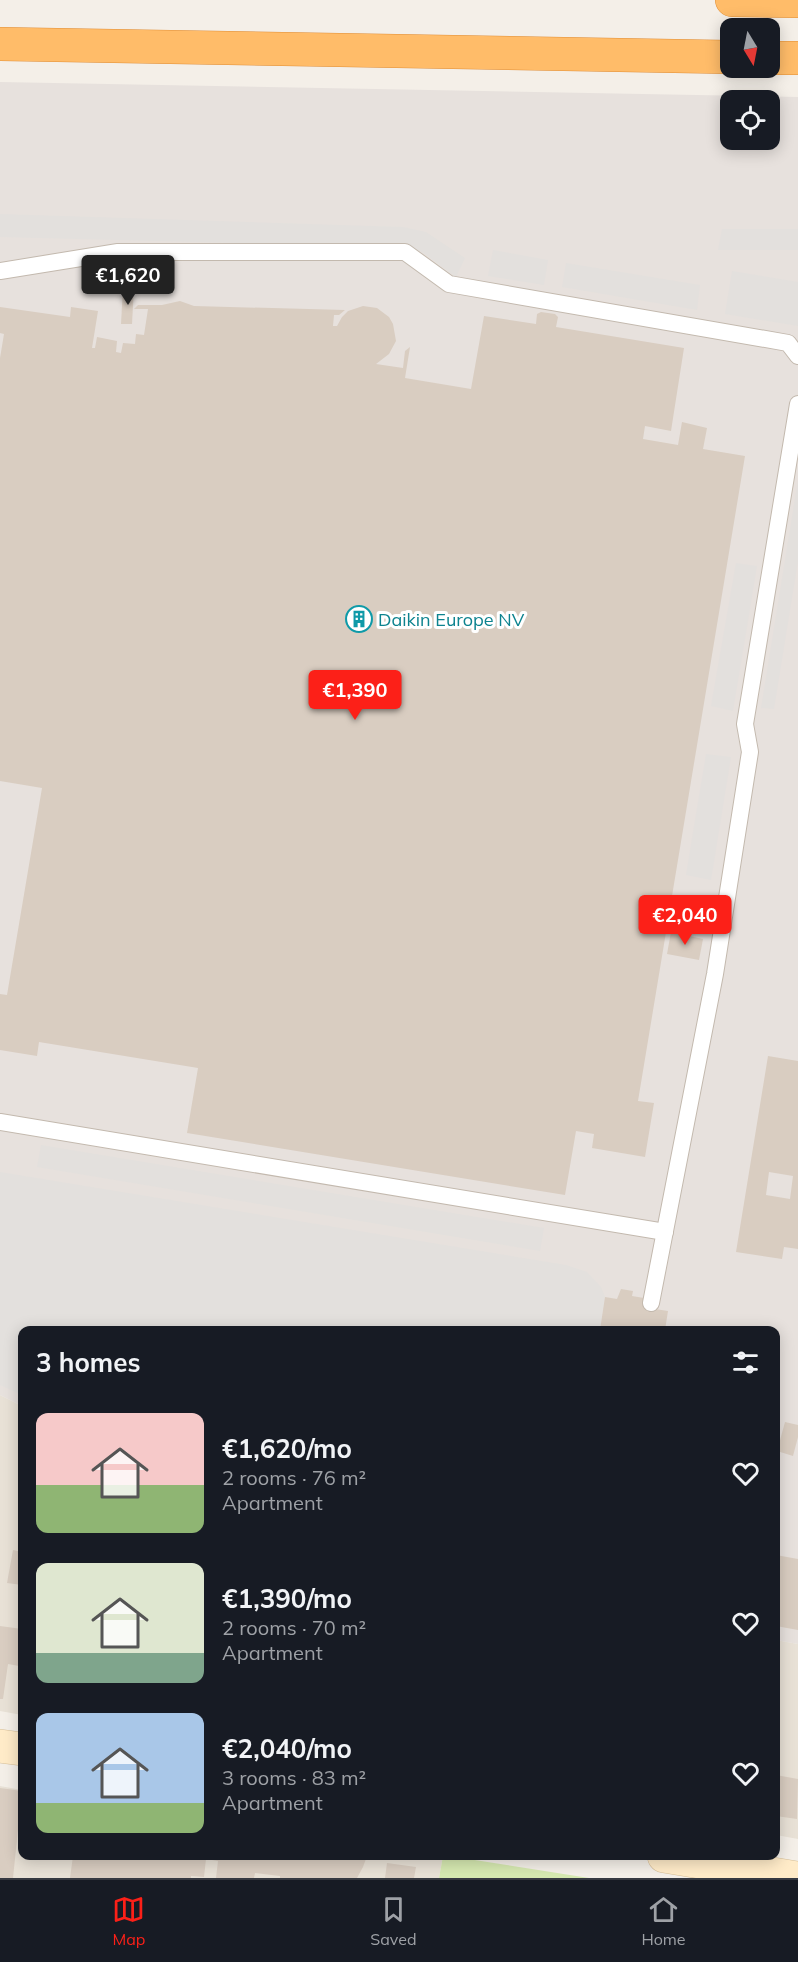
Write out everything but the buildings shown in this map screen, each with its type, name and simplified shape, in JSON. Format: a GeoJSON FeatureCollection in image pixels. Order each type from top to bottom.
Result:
{"type":"FeatureCollection","features":[{"type":"Feature","properties":{"kind":"highway"},"geometry":{"type":"LineString","coordinates":[[732,0],[798,1]]}},
{"type":"Feature","properties":{"kind":"highway"},"geometry":{"type":"LineString","coordinates":[[0,44],[720,57]]}},
{"type":"Feature","properties":{"kind":"highway"},"geometry":{"type":"LineString","coordinates":[[780,58],[798,58]]}},
{"type":"Feature","properties":{"kind":"main road"},"geometry":{"type":"LineString","coordinates":[[0,1746],[18,1748]]}},
{"type":"Feature","properties":{"kind":"main road"},"geometry":{"type":"LineString","coordinates":[[688,1860],[797,1878]]}},
{"type":"Feature","properties":{"kind":"lane"},"geometry":{"type":"LineString","coordinates":[[3,268],[118,252],[405,252],[449,284],[789,343],[798,356]]}},
{"type":"Feature","properties":{"kind":"lane"},"geometry":{"type":"LineString","coordinates":[[651,1303],[715,974],[750,752],[745,724],[798,404]]}},
{"type":"Feature","properties":{"kind":"lane"},"geometry":{"type":"LineString","coordinates":[[0,1122],[665,1232]]}},
{"type":"Feature","properties":{"kind":"shaded area"},"geometry":{"type":"Polygon","coordinates":[[[0,82],[720,96],[720,150],[780,150],[780,97],[798,97],[798,1644],[780,1641],[780,1326],[18,1326],[18,1404],[0,1395],[0,82]]]}},
{"type":"Feature","properties":{"kind":"shaded area"},"geometry":{"type":"Polygon","coordinates":[[[0,214],[403,227],[426,232],[465,258],[456,277],[422,252],[401,247],[0,237],[0,214]]]}},
{"type":"Feature","properties":{"kind":"shaded area"},"geometry":{"type":"Polygon","coordinates":[[[722,229],[798,229],[798,250],[718,250],[722,229]]]}},
{"type":"Feature","properties":{"kind":"shaded area"},"geometry":{"type":"Polygon","coordinates":[[[493,250],[548,260],[544,285],[488,276],[493,250]]]}},
{"type":"Feature","properties":{"kind":"shaded area"},"geometry":{"type":"Polygon","coordinates":[[[566,263],[700,285],[697,310],[562,287],[566,263]]]}},
{"type":"Feature","properties":{"kind":"shaded area"},"geometry":{"type":"Polygon","coordinates":[[[732,271],[798,282],[798,326],[725,314],[732,271]]]}},
{"type":"Feature","properties":{"kind":"shaded area"},"geometry":{"type":"Polygon","coordinates":[[[798,480],[798,561],[774,709],[761,708],[798,480]]]}},
{"type":"Feature","properties":{"kind":"shaded area"},"geometry":{"type":"Polygon","coordinates":[[[736,563],[757,566],[733,711],[711,706],[736,563]]]}},
{"type":"Feature","properties":{"kind":"shaded area"},"geometry":{"type":"Polygon","coordinates":[[[706,754],[731,757],[711,880],[686,875],[706,754]]]}},
{"type":"Feature","properties":{"kind":"shaded area"},"geometry":{"type":"Polygon","coordinates":[[[41,1145],[544,1228],[540,1251],[37,1167],[41,1145]]]}},
{"type":"Feature","properties":{"kind":"shaded area"},"geometry":{"type":"Polygon","coordinates":[[[0,1172],[566,1265],[587,1272],[601,1287],[605,1297],[601,1326],[18,1326],[18,1393],[0,1385],[0,1172]]]}},
{"type":"Feature","properties":{"kind":"shaded area"},"geometry":{"type":"Polygon","coordinates":[[[0,1395],[18,1404],[18,1714],[0,1711],[0,1395]]]}},
{"type":"Feature","properties":{"kind":"shaded area"},"geometry":{"type":"Polygon","coordinates":[[[780,1641],[798,1644],[798,1839],[780,1836],[780,1641]]]}},
{"type":"Feature","properties":{"kind":"shaded area"},"geometry":{"type":"Polygon","coordinates":[[[0,1786],[18,1789],[18,1860],[442,1860],[439,1878],[0,1878],[0,1786]]]}},
{"type":"Feature","properties":{"kind":"green space"},"geometry":{"type":"Polygon","coordinates":[[[442,1860],[474,1860],[589,1878],[439,1878],[442,1860]]]}},
{"type":"Feature","properties":{"kind":"place","name":"Daikin Europe NV"},"geometry":{"type":"Point","coordinates":[359,619]}}]}
